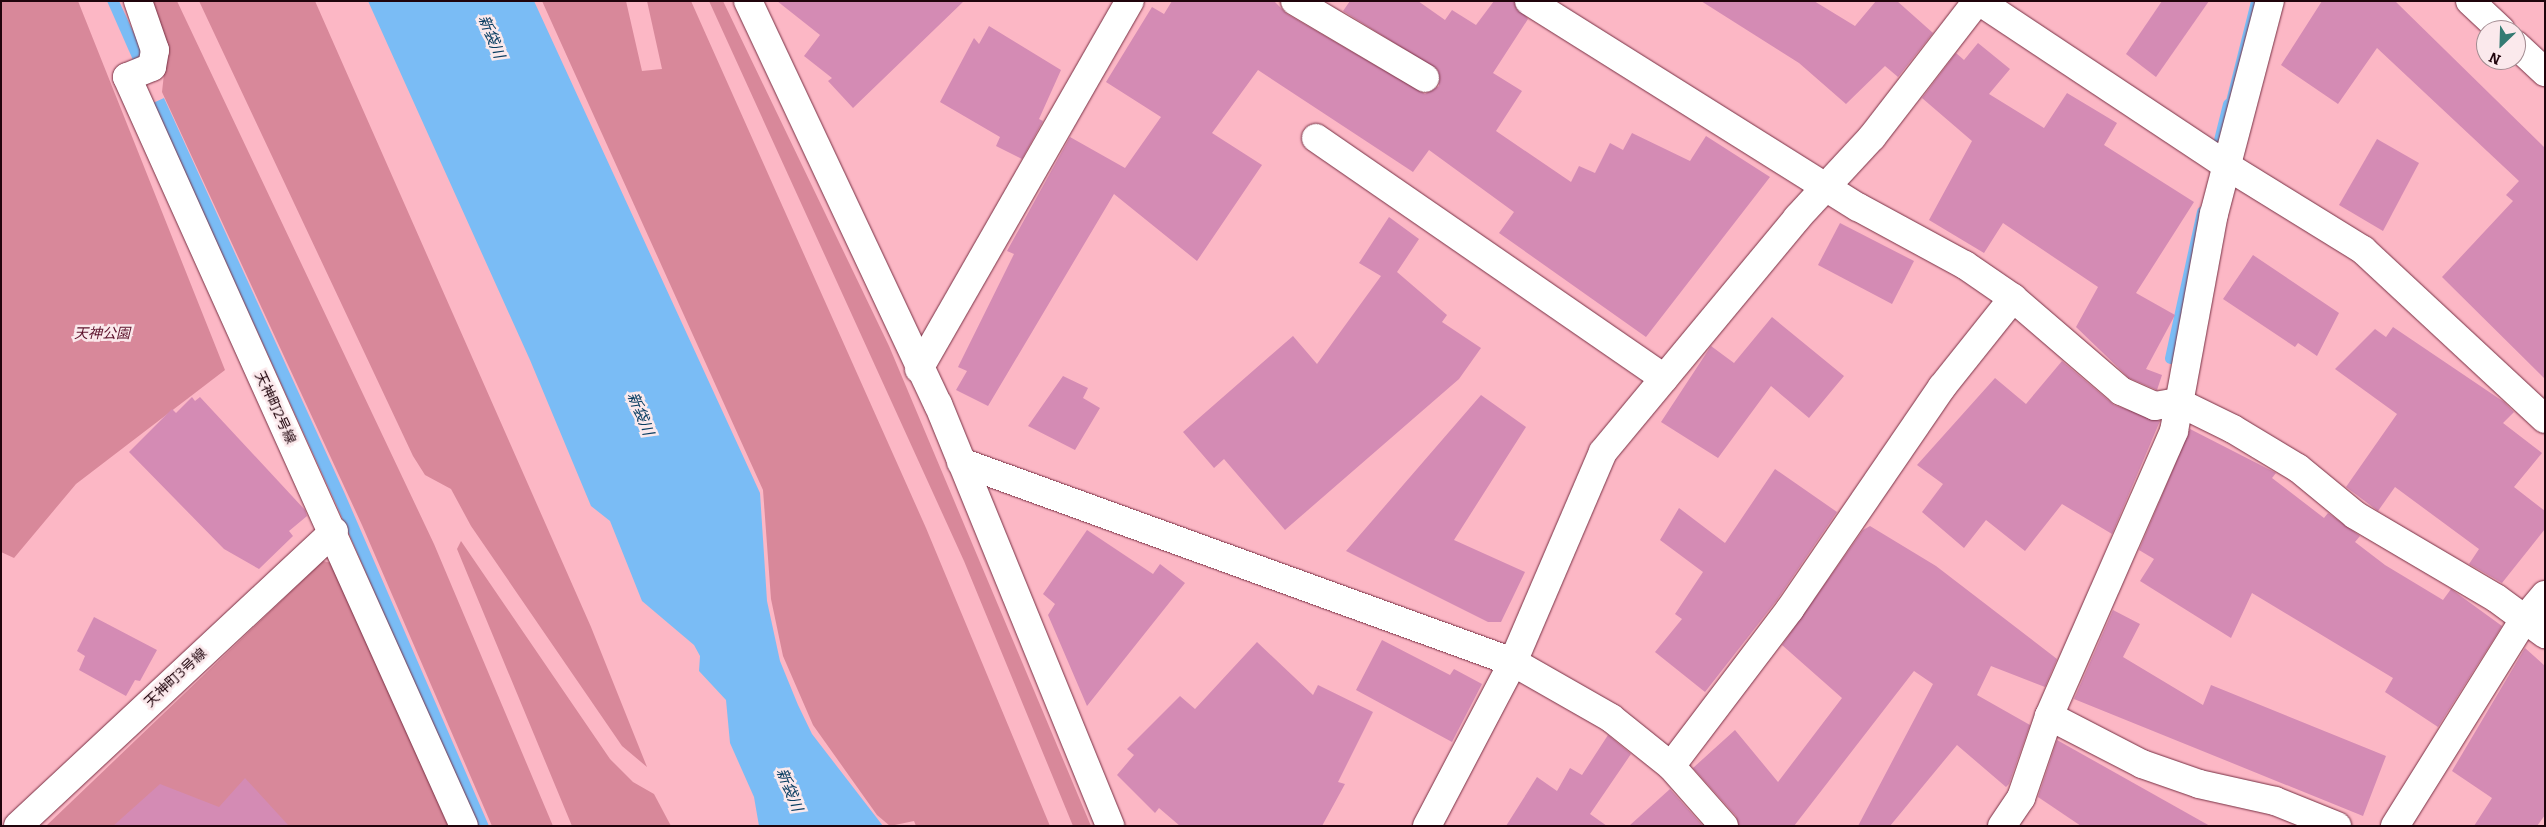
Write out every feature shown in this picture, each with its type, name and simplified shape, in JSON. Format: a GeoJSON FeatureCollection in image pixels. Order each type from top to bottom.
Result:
{"type":"FeatureCollection","features":[{"type":"Feature","properties":{"kind":"street","name":"天神町2号線"},"geometry":{"type":"LineString","coordinates":[[138,1],[155,50],[152,67],[127,78],[334,531],[464,826]]}},
{"type":"Feature","properties":{"kind":"street"},"geometry":{"type":"LineString","coordinates":[[748,1],[961,462],[1110,826]]}},
{"type":"Feature","properties":{"kind":"street"},"geometry":{"type":"LineString","coordinates":[[919,369],[1130,1]]}},
{"type":"Feature","properties":{"kind":"street"},"geometry":{"type":"LineString","coordinates":[[1295,1],[1425,78]]}},
{"type":"Feature","properties":{"kind":"street"},"geometry":{"type":"LineString","coordinates":[[1529,1],[1826,186],[1965,265],[2013,298],[2121,391],[2155,406],[2178,402],[2298,468],[2355,515],[2496,598],[2534,628]]}},
{"type":"Feature","properties":{"kind":"street"},"geometry":{"type":"LineString","coordinates":[[1427,826],[1513,662],[1603,452],[1826,186],[1872,136],[1978,1],[2226,166],[2363,250],[2545,419]]}},
{"type":"Feature","properties":{"kind":"street"},"geometry":{"type":"LineString","coordinates":[[2002,826],[2021,798],[2050,716],[2157,474],[2174,431],[2178,402],[2226,166],[2270,1]]}},
{"type":"Feature","properties":{"kind":"street"},"geometry":{"type":"LineString","coordinates":[[2470,1],[2490,20]]}},
{"type":"Feature","properties":{"kind":"street"},"geometry":{"type":"LineString","coordinates":[[2526,54],[2545,72]]}},
{"type":"Feature","properties":{"kind":"street"},"geometry":{"type":"LineString","coordinates":[[1316,138],[1664,378]]}},
{"type":"Feature","properties":{"kind":"street"},"geometry":{"type":"LineString","coordinates":[[1671,766],[1790,609],[1942,387],[2013,298]]}},
{"type":"Feature","properties":{"kind":"street"},"geometry":{"type":"LineString","coordinates":[[961,462],[1513,662],[1611,718],[1671,766],[1724,826]]}},
{"type":"Feature","properties":{"kind":"street","name":"天神町3号線"},"geometry":{"type":"LineString","coordinates":[[18,826],[334,531]]}},
{"type":"Feature","properties":{"kind":"street"},"geometry":{"type":"LineString","coordinates":[[2395,826],[2534,628],[2545,595]]}},
{"type":"Feature","properties":{"kind":"street"},"geometry":{"type":"LineString","coordinates":[[2050,716],[2142,764],[2199,784],[2275,801],[2337,826]]}},
{"type":"Feature","properties":{"kind":"green space","name":"天神公園"},"geometry":{"type":"Polygon","coordinates":[[[1,1],[78,1],[225,370],[76,484],[14,558],[1,552],[1,1]]]}},
{"type":"Feature","properties":{"kind":"green space"},"geometry":{"type":"Polygon","coordinates":[[[149,1],[177,1],[434,544],[553,826],[492,826],[362,525],[162,92],[166,56],[149,1]]]}},
{"type":"Feature","properties":{"kind":"green space"},"geometry":{"type":"Polygon","coordinates":[[[199,1],[315,1],[591,627],[647,767],[622,746],[471,526],[451,489],[425,475],[413,456],[199,1]]]}},
{"type":"Feature","properties":{"kind":"green space"},"geometry":{"type":"Polygon","coordinates":[[[542,1],[626,1],[642,71],[662,69],[647,1],[691,1],[926,528],[1050,826],[916,826],[914,821],[890,826],[877,815],[813,725],[783,656],[771,599],[763,490],[542,1]]]}},
{"type":"Feature","properties":{"kind":"green space"},"geometry":{"type":"Polygon","coordinates":[[[709,1],[723,1],[889,346],[1091,826],[1073,826],[964,561],[709,1]]]}},
{"type":"Feature","properties":{"kind":"green space"},"geometry":{"type":"Polygon","coordinates":[[[461,541],[610,759],[633,782],[654,794],[671,826],[572,826],[457,549],[461,541]]]}},
{"type":"Feature","properties":{"kind":"green space"},"geometry":{"type":"Polygon","coordinates":[[[323,561],[336,564],[448,826],[46,826],[323,561]]]}},
{"type":"Feature","properties":{"kind":"water"},"geometry":{"type":"Polygon","coordinates":[[[107,1],[119,1],[144,55],[133,60],[107,1]]]}},
{"type":"Feature","properties":{"kind":"water","name":"新袋川"},"geometry":{"type":"Polygon","coordinates":[[[368,1],[534,1],[760,493],[767,601],[780,661],[798,705],[812,734],[883,826],[759,826],[754,797],[730,743],[726,700],[699,671],[700,656],[694,645],[642,601],[610,521],[591,506],[530,360],[368,1]]]}},
{"type":"Feature","properties":{"kind":"water"},"geometry":{"type":"Polygon","coordinates":[[[2251,1],[2257,1],[2227,118],[2222,117],[2251,1]]]}},
{"type":"Feature","properties":{"kind":"water"},"geometry":{"type":"Polygon","coordinates":[[[164,98],[345,494],[489,826],[476,826],[336,504],[153,103],[164,98]]]}},
{"type":"Feature","properties":{"kind":"building"},"geometry":{"type":"Polygon","coordinates":[[[777,1],[964,1],[853,108],[828,81],[832,78],[804,56],[820,35],[777,1]]]}},
{"type":"Feature","properties":{"kind":"building"},"geometry":{"type":"Polygon","coordinates":[[[1172,1],[1274,1],[1287,14],[1425,94],[1439,86],[1438,70],[1343,11],[1350,1],[1418,1],[1445,20],[1452,10],[1476,25],[1494,1],[1514,1],[1528,19],[1493,73],[1522,91],[1496,131],[1571,182],[1579,166],[1595,173],[1610,143],[1623,150],[1632,133],[1690,161],[1706,136],[1770,177],[1646,337],[1499,233],[1514,212],[1429,150],[1413,172],[1258,70],[1212,133],[1262,165],[1197,261],[1114,194],[988,406],[956,390],[967,371],[958,367],[1014,254],[1007,251],[1070,137],[1125,168],[1161,117],[1106,82],[1152,7],[1164,14],[1172,1]]]}},
{"type":"Feature","properties":{"kind":"building"},"geometry":{"type":"Polygon","coordinates":[[[1701,1],[1814,1],[1855,26],[1876,1],[1897,1],[1933,33],[1898,77],[1885,66],[1846,104],[1799,63],[1701,1]]]}},
{"type":"Feature","properties":{"kind":"building"},"geometry":{"type":"Polygon","coordinates":[[[2162,1],[2209,1],[2156,77],[2126,54],[2162,1]]]}},
{"type":"Feature","properties":{"kind":"building"},"geometry":{"type":"Polygon","coordinates":[[[2322,1],[2395,1],[2545,148],[2545,379],[2442,277],[2513,201],[2506,195],[2519,181],[2377,48],[2338,104],[2281,65],[2322,1]]]}},
{"type":"Feature","properties":{"kind":"building"},"geometry":{"type":"Polygon","coordinates":[[[989,26],[1061,70],[1039,119],[1043,121],[1022,159],[996,146],[1000,137],[940,102],[974,38],[979,44],[989,26]]]}},
{"type":"Feature","properties":{"kind":"building"},"geometry":{"type":"Polygon","coordinates":[[[1978,43],[2010,69],[1989,94],[2044,128],[2067,93],[2117,123],[2104,145],[2194,202],[2136,293],[2175,315],[2146,369],[2162,375],[2157,390],[2129,378],[2076,327],[2098,287],[2003,223],[1984,253],[1929,220],[1972,141],[1922,98],[1956,53],[1964,60],[1978,43]]]}},
{"type":"Feature","properties":{"kind":"building"},"geometry":{"type":"Polygon","coordinates":[[[2377,139],[2419,163],[2383,231],[2339,205],[2377,139]]]}},
{"type":"Feature","properties":{"kind":"building"},"geometry":{"type":"Polygon","coordinates":[[[1389,217],[1419,239],[1397,272],[1447,315],[1442,322],[1481,348],[1459,379],[1285,530],[1224,459],[1214,468],[1183,432],[1293,336],[1317,364],[1381,276],[1359,263],[1389,217]]]}},
{"type":"Feature","properties":{"kind":"building"},"geometry":{"type":"Polygon","coordinates":[[[1840,223],[1914,261],[1892,304],[1818,265],[1840,223]]]}},
{"type":"Feature","properties":{"kind":"building"},"geometry":{"type":"Polygon","coordinates":[[[2253,255],[2339,313],[2317,356],[2298,343],[2295,347],[2223,299],[2253,255]]]}},
{"type":"Feature","properties":{"kind":"building"},"geometry":{"type":"Polygon","coordinates":[[[1772,317],[1844,376],[1809,418],[1771,386],[1718,458],[1661,422],[1711,346],[1734,363],[1772,317]]]}},
{"type":"Feature","properties":{"kind":"building"},"geometry":{"type":"Polygon","coordinates":[[[2393,327],[2504,402],[2514,412],[2503,423],[2542,453],[2514,487],[2545,511],[2545,529],[2502,583],[2469,564],[2479,549],[2395,487],[2378,511],[2346,487],[2397,414],[2335,369],[2375,329],[2386,337],[2393,327]]]}},
{"type":"Feature","properties":{"kind":"building"},"geometry":{"type":"Polygon","coordinates":[[[2062,361],[2114,405],[2160,421],[2112,534],[2062,504],[2025,551],[1986,520],[1964,548],[1922,512],[1943,484],[1917,465],[1995,378],[2026,404],[2062,361]]]}},
{"type":"Feature","properties":{"kind":"building"},"geometry":{"type":"Polygon","coordinates":[[[1063,376],[1088,388],[1083,398],[1100,408],[1075,450],[1028,426],[1063,376]]]}},
{"type":"Feature","properties":{"kind":"building"},"geometry":{"type":"Polygon","coordinates":[[[1481,395],[1526,427],[1454,540],[1525,572],[1501,622],[1488,622],[1346,551],[1481,395]]]}},
{"type":"Feature","properties":{"kind":"building"},"geometry":{"type":"Polygon","coordinates":[[[192,397],[195,401],[200,397],[305,510],[307,516],[289,531],[293,536],[259,569],[224,549],[129,452],[172,409],[176,413],[192,397]]]}},
{"type":"Feature","properties":{"kind":"building"},"geometry":{"type":"Polygon","coordinates":[[[2190,429],[2276,473],[2272,478],[2324,518],[2328,513],[2360,536],[2355,542],[2385,565],[2443,600],[2451,589],[2502,626],[2438,727],[2385,692],[2393,678],[2252,593],[2231,638],[2140,581],[2154,559],[2139,550],[2190,429]]]}},
{"type":"Feature","properties":{"kind":"building"},"geometry":{"type":"Polygon","coordinates":[[[1775,469],[1837,512],[1777,600],[1705,692],[1655,652],[1682,619],[1675,614],[1703,572],[1660,540],[1679,508],[1725,543],[1775,469]]]}},
{"type":"Feature","properties":{"kind":"building"},"geometry":{"type":"Polygon","coordinates":[[[1870,526],[1936,566],[2057,659],[2045,687],[1991,666],[1977,695],[2030,725],[2009,784],[2006,787],[1957,745],[1890,826],[1858,826],[1933,684],[1914,671],[1794,826],[1739,826],[1736,816],[1693,768],[1735,730],[1778,782],[1842,698],[1782,645],[1863,530],[1870,526]]]}},
{"type":"Feature","properties":{"kind":"building"},"geometry":{"type":"Polygon","coordinates":[[[1087,530],[1153,574],[1160,564],[1185,583],[1087,706],[1048,615],[1055,604],[1043,594],[1087,530]]]}},
{"type":"Feature","properties":{"kind":"building"},"geometry":{"type":"Polygon","coordinates":[[[2113,610],[2140,624],[2123,657],[2203,705],[2211,685],[2386,756],[2363,816],[2074,699],[2113,610]]]}},
{"type":"Feature","properties":{"kind":"building"},"geometry":{"type":"Polygon","coordinates":[[[94,617],[157,650],[140,681],[135,680],[126,696],[79,670],[85,656],[77,651],[94,617]]]}},
{"type":"Feature","properties":{"kind":"building"},"geometry":{"type":"Polygon","coordinates":[[[1382,640],[1450,675],[1454,669],[1482,684],[1452,742],[1356,690],[1382,640]]]}},
{"type":"Feature","properties":{"kind":"building"},"geometry":{"type":"Polygon","coordinates":[[[1257,642],[1313,695],[1318,685],[1373,712],[1338,782],[1345,784],[1322,826],[1180,826],[1159,808],[1155,813],[1117,775],[1134,755],[1127,749],[1180,696],[1195,709],[1257,642]]]}},
{"type":"Feature","properties":{"kind":"building"},"geometry":{"type":"Polygon","coordinates":[[[2525,648],[2545,666],[2545,815],[2537,826],[2474,826],[2492,798],[2452,771],[2525,648]]]}},
{"type":"Feature","properties":{"kind":"building"},"geometry":{"type":"Polygon","coordinates":[[[1608,735],[1631,754],[1590,814],[1607,826],[1506,826],[1537,777],[1557,791],[1570,768],[1582,775],[1608,735]]]}},
{"type":"Feature","properties":{"kind":"building"},"geometry":{"type":"Polygon","coordinates":[[[2057,740],[2210,826],[2081,826],[2038,797],[2057,740]]]}},
{"type":"Feature","properties":{"kind":"building"},"geometry":{"type":"Polygon","coordinates":[[[245,778],[289,826],[113,826],[160,784],[219,807],[245,778]]]}},
{"type":"Feature","properties":{"kind":"building"},"geometry":{"type":"Polygon","coordinates":[[[1670,789],[1703,826],[1629,826],[1670,789]]]}},
{"type":"Feature","properties":{"kind":"waterway"},"geometry":{"type":"LineString","coordinates":[[2215,156],[2228,104]]}},
{"type":"Feature","properties":{"kind":"waterway"},"geometry":{"type":"LineString","coordinates":[[2170,358],[2202,211]]}}]}
